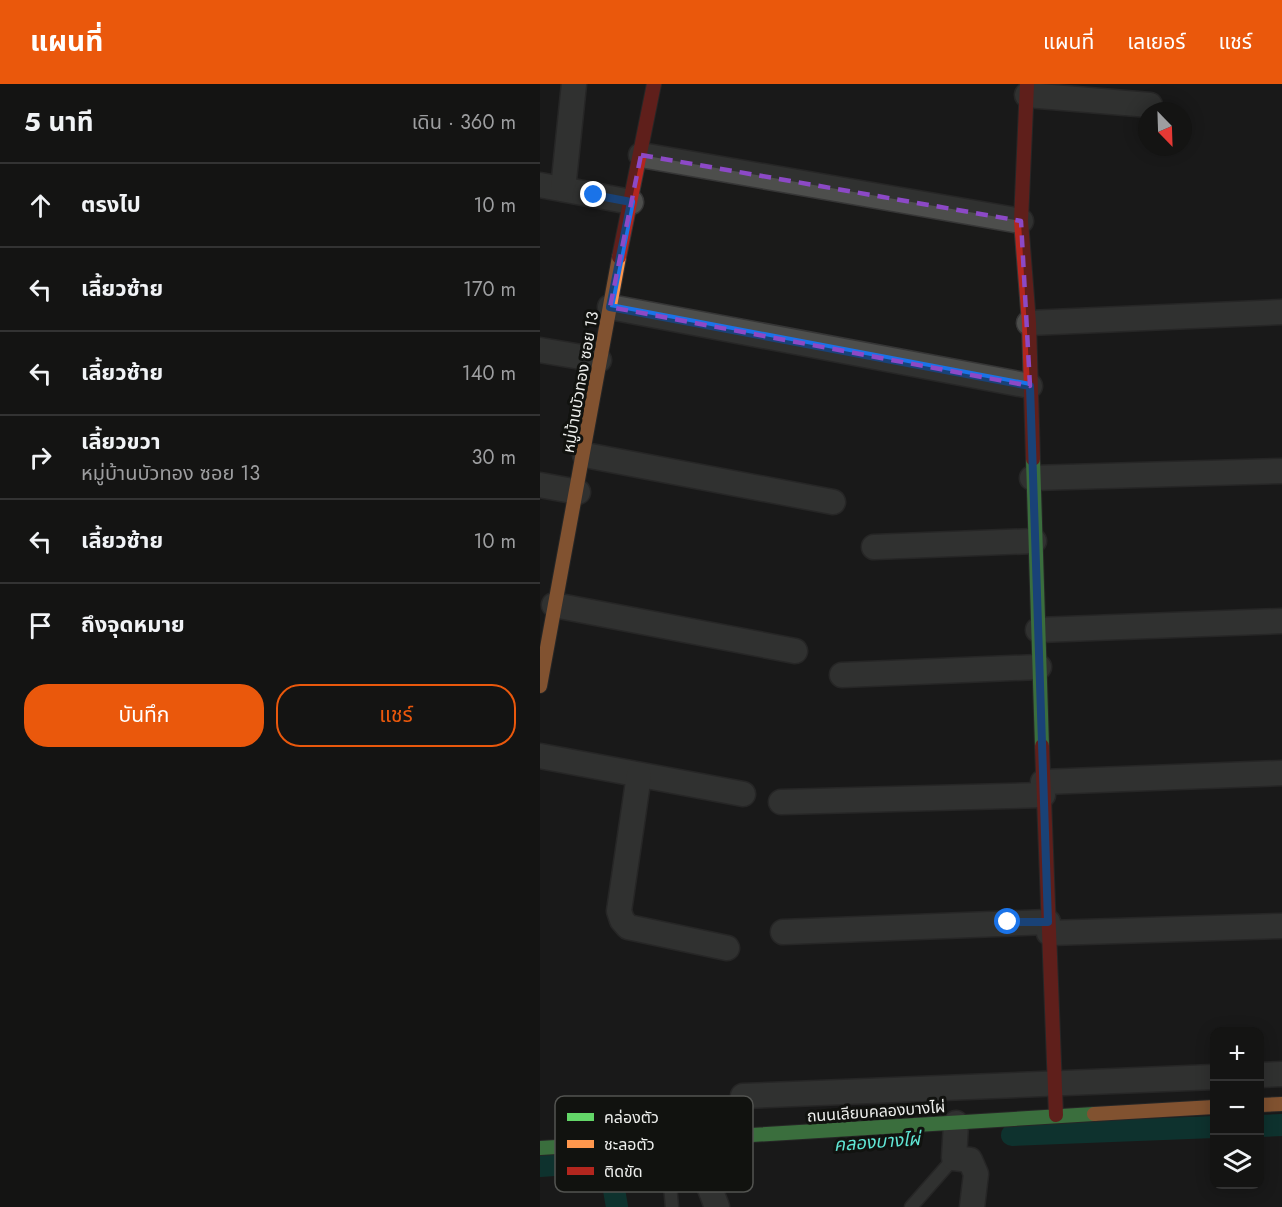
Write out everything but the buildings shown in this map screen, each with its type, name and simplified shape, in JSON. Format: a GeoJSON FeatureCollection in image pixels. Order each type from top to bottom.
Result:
{"type":"FeatureCollection","features":[{"type":"Feature","properties":{"kind":"street"},"geometry":{"type":"LineString","coordinates":[[574,84],[552,187],[631,202]]}},
{"type":"Feature","properties":{"kind":"street","name":"หมู่บ้านบัวทอง ซอย 13"},"geometry":{"type":"LineString","coordinates":[[540,686],[545,628],[554,604],[578,492],[599,360],[654,84]]}},
{"type":"Feature","properties":{"kind":"street"},"geometry":{"type":"LineString","coordinates":[[1056,1115],[1034,542],[1029,323],[1021,221],[1027,89],[1138,103]]}},
{"type":"Feature","properties":{"kind":"street"},"geometry":{"type":"LineString","coordinates":[[641,155],[1021,221]]}},
{"type":"Feature","properties":{"kind":"street"},"geometry":{"type":"LineString","coordinates":[[610,307],[1030,386]]}},
{"type":"Feature","properties":{"kind":"street"},"geometry":{"type":"LineString","coordinates":[[1029,323],[1282,312]]}},
{"type":"Feature","properties":{"kind":"street"},"geometry":{"type":"LineString","coordinates":[[540,350],[599,360]]}},
{"type":"Feature","properties":{"kind":"street"},"geometry":{"type":"LineString","coordinates":[[585,455],[833,502]]}},
{"type":"Feature","properties":{"kind":"street"},"geometry":{"type":"LineString","coordinates":[[1032,478],[1282,471]]}},
{"type":"Feature","properties":{"kind":"street"},"geometry":{"type":"LineString","coordinates":[[540,485],[578,492]]}},
{"type":"Feature","properties":{"kind":"street"},"geometry":{"type":"LineString","coordinates":[[874,548],[1034,542]]}},
{"type":"Feature","properties":{"kind":"street"},"geometry":{"type":"LineString","coordinates":[[554,604],[795,651]]}},
{"type":"Feature","properties":{"kind":"street"},"geometry":{"type":"LineString","coordinates":[[1038,630],[1282,621]]}},
{"type":"Feature","properties":{"kind":"street"},"geometry":{"type":"LineString","coordinates":[[842,675],[1039,667]]}},
{"type":"Feature","properties":{"kind":"street"},"geometry":{"type":"LineString","coordinates":[[540,756],[742,794]]}},
{"type":"Feature","properties":{"kind":"street"},"geometry":{"type":"LineString","coordinates":[[781,802],[1282,773]]}},
{"type":"Feature","properties":{"kind":"street"},"geometry":{"type":"LineString","coordinates":[[639,775],[621,882],[618,910],[622,920],[628,927],[727,948]]}},
{"type":"Feature","properties":{"kind":"street"},"geometry":{"type":"LineString","coordinates":[[783,932],[1282,926]]}},
{"type":"Feature","properties":{"kind":"street"},"geometry":{"type":"LineString","coordinates":[[1264,1075],[1282,1074]]}},
{"type":"Feature","properties":{"kind":"street"},"geometry":{"type":"LineString","coordinates":[[743,1096],[1055,1086],[1210,1077]]}},
{"type":"Feature","properties":{"kind":"street"},"geometry":{"type":"LineString","coordinates":[[1264,1105],[1282,1104]]}},
{"type":"Feature","properties":{"kind":"street","name":"ถนนเลียบคลองบางไผ่"},"geometry":{"type":"LineString","coordinates":[[753,1144],[955,1142],[1056,1115],[1210,1107]]}},
{"type":"Feature","properties":{"kind":"street"},"geometry":{"type":"LineString","coordinates":[[955,1142],[974,1164],[976,1174],[972,1207]]}},
{"type":"Feature","properties":{"kind":"street","name":"ถนนเลียบคลองบางไผ่"},"geometry":{"type":"LineString","coordinates":[[540,1148],[555,1148]]}},
{"type":"Feature","properties":{"kind":"lane"},"geometry":{"type":"LineString","coordinates":[[911,1207],[955,1142]]}},
{"type":"Feature","properties":{"kind":"lane"},"geometry":{"type":"LineString","coordinates":[[670,1192],[672,1207]]}},
{"type":"Feature","properties":{"kind":"highlighted area"},"geometry":{"type":"Polygon","coordinates":[[[641,155],[1021,221],[1030,386],[610,307],[641,155]]]}},
{"type":"Feature","properties":{"kind":"waterway","name":"คลองบางไผ่"},"geometry":{"type":"LineString","coordinates":[[1264,1126],[1282,1125]]}},
{"type":"Feature","properties":{"kind":"waterway","name":"คลองบางไผ่"},"geometry":{"type":"LineString","coordinates":[[1012,1135],[1210,1127]]}},
{"type":"Feature","properties":{"kind":"waterway","name":"คลองบางไผ่"},"geometry":{"type":"LineString","coordinates":[[540,1166],[555,1165]]}},
{"type":"Feature","properties":{"kind":"waterway"},"geometry":{"type":"LineString","coordinates":[[614,1192],[617,1207]]}},
{"type":"Feature","properties":{"kind":"traffic: fast"},"geometry":{"type":"LineString","coordinates":[[1033,459],[1042,746]]}},
{"type":"Feature","properties":{"kind":"traffic: fast"},"geometry":{"type":"LineString","coordinates":[[753,1135],[1094,1114]]}},
{"type":"Feature","properties":{"kind":"traffic: fast"},"geometry":{"type":"LineString","coordinates":[[540,1148],[555,1147]]}},
{"type":"Feature","properties":{"kind":"traffic: slow"},"geometry":{"type":"LineString","coordinates":[[540,686],[619,257]]}},
{"type":"Feature","properties":{"kind":"traffic: slow"},"geometry":{"type":"LineString","coordinates":[[1264,1105],[1282,1104]]}},
{"type":"Feature","properties":{"kind":"traffic: slow"},"geometry":{"type":"LineString","coordinates":[[1094,1114],[1210,1107]]}},
{"type":"Feature","properties":{"kind":"traffic: jam"},"geometry":{"type":"LineString","coordinates":[[619,257],[654,84]]}},
{"type":"Feature","properties":{"kind":"traffic: jam"},"geometry":{"type":"LineString","coordinates":[[1027,84],[1021,221],[1029,323],[1033,459]]}},
{"type":"Feature","properties":{"kind":"traffic: jam"},"geometry":{"type":"LineString","coordinates":[[1042,746],[1056,1115]]}},
{"type":"Feature","properties":{"kind":"route"},"geometry":{"type":"LineString","coordinates":[[594,195],[631,202],[610,307],[1030,386],[1048,922],[1008,922]]}}]}
